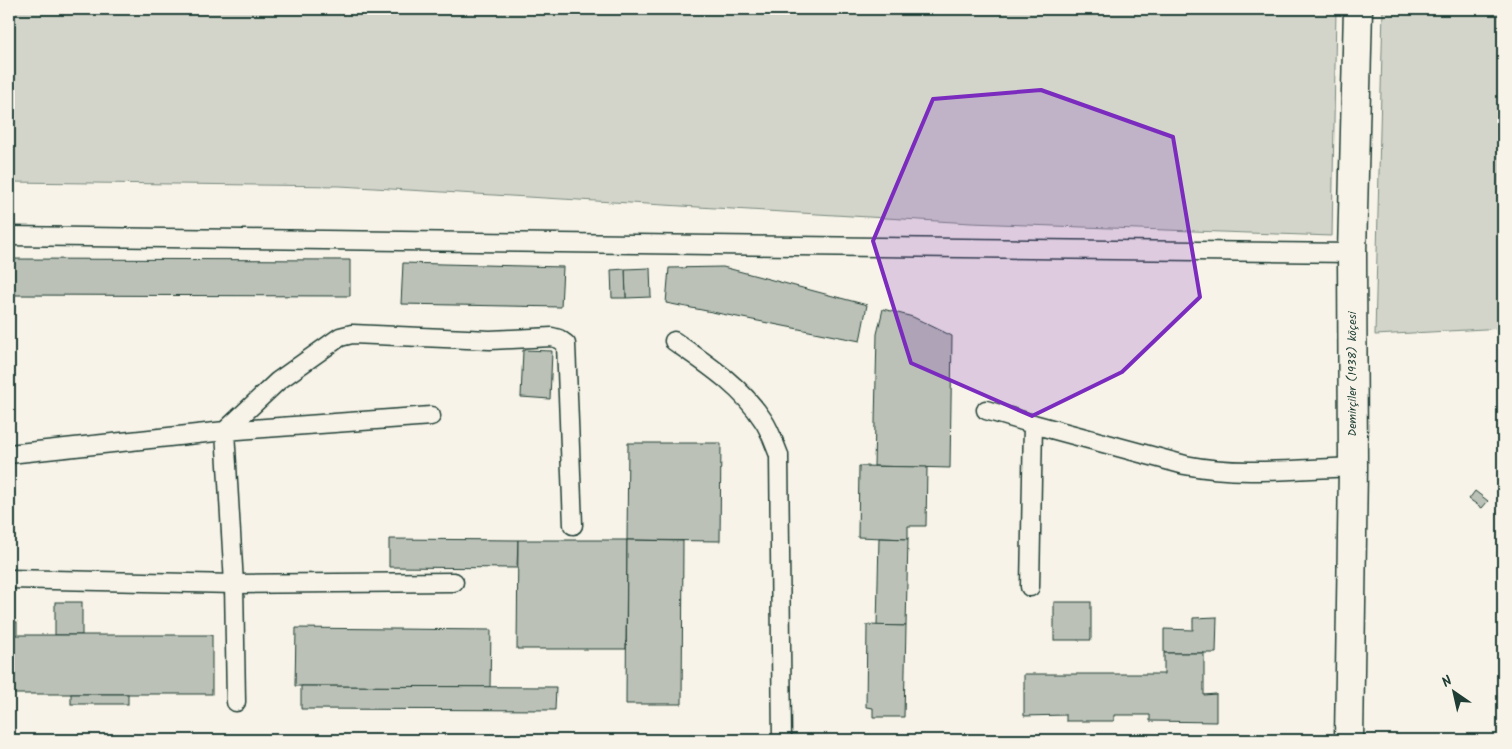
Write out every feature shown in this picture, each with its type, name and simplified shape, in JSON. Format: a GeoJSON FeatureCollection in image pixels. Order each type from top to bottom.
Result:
{"type":"FeatureCollection","features":[{"type":"Feature","properties":{"kind":"street","name":"Demirçiler (1938) köçesi"},"geometry":{"type":"LineString","coordinates":[[1349,740],[1353,467],[1352,253],[1358,9]]}},
{"type":"Feature","properties":{"kind":"lane"},"geometry":{"type":"LineString","coordinates":[[9,236],[1352,253]]}},
{"type":"Feature","properties":{"kind":"lane"},"geometry":{"type":"LineString","coordinates":[[225,431],[278,381],[340,337],[352,334],[490,340],[552,337],[566,344],[574,525]]}},
{"type":"Feature","properties":{"kind":"lane"},"geometry":{"type":"LineString","coordinates":[[674,341],[728,380],[752,405],[764,421],[779,455],[782,740]]}},
{"type":"Feature","properties":{"kind":"lane"},"geometry":{"type":"LineString","coordinates":[[986,410],[1209,470],[1239,472],[1353,467]]}},
{"type":"Feature","properties":{"kind":"lane"},"geometry":{"type":"LineString","coordinates":[[9,454],[225,431],[431,416]]}},
{"type":"Feature","properties":{"kind":"lane"},"geometry":{"type":"LineString","coordinates":[[1030,587],[1033,424]]}},
{"type":"Feature","properties":{"kind":"lane"},"geometry":{"type":"LineString","coordinates":[[225,431],[234,584],[236,702]]}},
{"type":"Feature","properties":{"kind":"lane"},"geometry":{"type":"LineString","coordinates":[[9,578],[234,584],[454,582]]}},
{"type":"Feature","properties":{"kind":"highlighted area"},"geometry":{"type":"Polygon","coordinates":[[[1041,90],[1173,137],[1200,297],[1122,372],[1032,416],[911,363],[873,241],[933,99],[1041,90]]]}},
{"type":"Feature","properties":{"kind":"shaded area"},"geometry":{"type":"Polygon","coordinates":[[[9,9],[1336,9],[1332,236],[971,223],[340,186],[9,182],[9,9]]]}},
{"type":"Feature","properties":{"kind":"shaded area"},"geometry":{"type":"Polygon","coordinates":[[[1383,9],[1503,9],[1503,328],[1375,335],[1383,9]]]}},
{"type":"Feature","properties":{"kind":"building"},"geometry":{"type":"Polygon","coordinates":[[[9,259],[350,260],[350,296],[9,295],[9,259]]]}},
{"type":"Feature","properties":{"kind":"building"},"geometry":{"type":"Polygon","coordinates":[[[403,263],[563,267],[561,307],[401,304],[403,263]]]}},
{"type":"Feature","properties":{"kind":"building"},"geometry":{"type":"Polygon","coordinates":[[[723,267],[867,305],[860,341],[666,303],[669,268],[723,267]]]}},
{"type":"Feature","properties":{"kind":"building"},"geometry":{"type":"Polygon","coordinates":[[[650,268],[651,297],[626,298],[625,269],[650,268]]]}},
{"type":"Feature","properties":{"kind":"building"},"geometry":{"type":"Polygon","coordinates":[[[625,269],[626,298],[612,298],[611,270],[625,269]]]}},
{"type":"Feature","properties":{"kind":"building"},"geometry":{"type":"Polygon","coordinates":[[[883,309],[913,317],[952,336],[950,468],[874,466],[877,334],[883,309]]]}},
{"type":"Feature","properties":{"kind":"building"},"geometry":{"type":"Polygon","coordinates":[[[523,350],[552,351],[550,399],[521,397],[523,350]]]}},
{"type":"Feature","properties":{"kind":"building"},"geometry":{"type":"Polygon","coordinates":[[[628,443],[721,443],[720,541],[627,540],[628,443]]]}},
{"type":"Feature","properties":{"kind":"building"},"geometry":{"type":"Polygon","coordinates":[[[859,466],[927,467],[926,526],[908,526],[908,539],[858,537],[859,466]]]}},
{"type":"Feature","properties":{"kind":"building"},"geometry":{"type":"Polygon","coordinates":[[[1475,491],[1488,501],[1482,508],[1469,499],[1475,491]]]}},
{"type":"Feature","properties":{"kind":"building"},"geometry":{"type":"Polygon","coordinates":[[[879,538],[908,539],[906,626],[877,626],[879,538]]]}},
{"type":"Feature","properties":{"kind":"building"},"geometry":{"type":"Polygon","coordinates":[[[389,539],[518,540],[517,568],[389,567],[389,539]]]}},
{"type":"Feature","properties":{"kind":"building"},"geometry":{"type":"Polygon","coordinates":[[[518,540],[627,540],[626,649],[517,649],[518,540]]]}},
{"type":"Feature","properties":{"kind":"building"},"geometry":{"type":"Polygon","coordinates":[[[627,540],[683,541],[682,704],[626,704],[627,540]]]}},
{"type":"Feature","properties":{"kind":"building"},"geometry":{"type":"Polygon","coordinates":[[[55,602],[82,602],[82,635],[55,635],[55,602]]]}},
{"type":"Feature","properties":{"kind":"building"},"geometry":{"type":"Polygon","coordinates":[[[1054,602],[1091,602],[1091,640],[1054,640],[1054,602]]]}},
{"type":"Feature","properties":{"kind":"building"},"geometry":{"type":"Polygon","coordinates":[[[1217,617],[1216,653],[1164,653],[1164,629],[1193,630],[1193,618],[1217,617]]]}},
{"type":"Feature","properties":{"kind":"building"},"geometry":{"type":"Polygon","coordinates":[[[9,622],[17,622],[17,635],[9,635],[9,622]]]}},
{"type":"Feature","properties":{"kind":"building"},"geometry":{"type":"Polygon","coordinates":[[[867,625],[906,626],[904,717],[873,717],[873,708],[866,707],[867,625]]]}},
{"type":"Feature","properties":{"kind":"building"},"geometry":{"type":"Polygon","coordinates":[[[296,628],[491,630],[490,687],[295,686],[296,628]]]}},
{"type":"Feature","properties":{"kind":"building"},"geometry":{"type":"Polygon","coordinates":[[[9,635],[212,635],[212,694],[9,694],[9,635]]]}},
{"type":"Feature","properties":{"kind":"building"},"geometry":{"type":"Polygon","coordinates":[[[1164,653],[1204,653],[1204,695],[1216,694],[1216,722],[1150,721],[1150,715],[1114,715],[1114,721],[1066,721],[1066,715],[1024,716],[1024,674],[1164,674],[1164,653]]]}},
{"type":"Feature","properties":{"kind":"building"},"geometry":{"type":"Polygon","coordinates":[[[301,686],[556,687],[555,710],[301,709],[301,686]]]}},
{"type":"Feature","properties":{"kind":"building"},"geometry":{"type":"Polygon","coordinates":[[[71,694],[128,694],[128,704],[71,704],[71,694]]]}}]}
